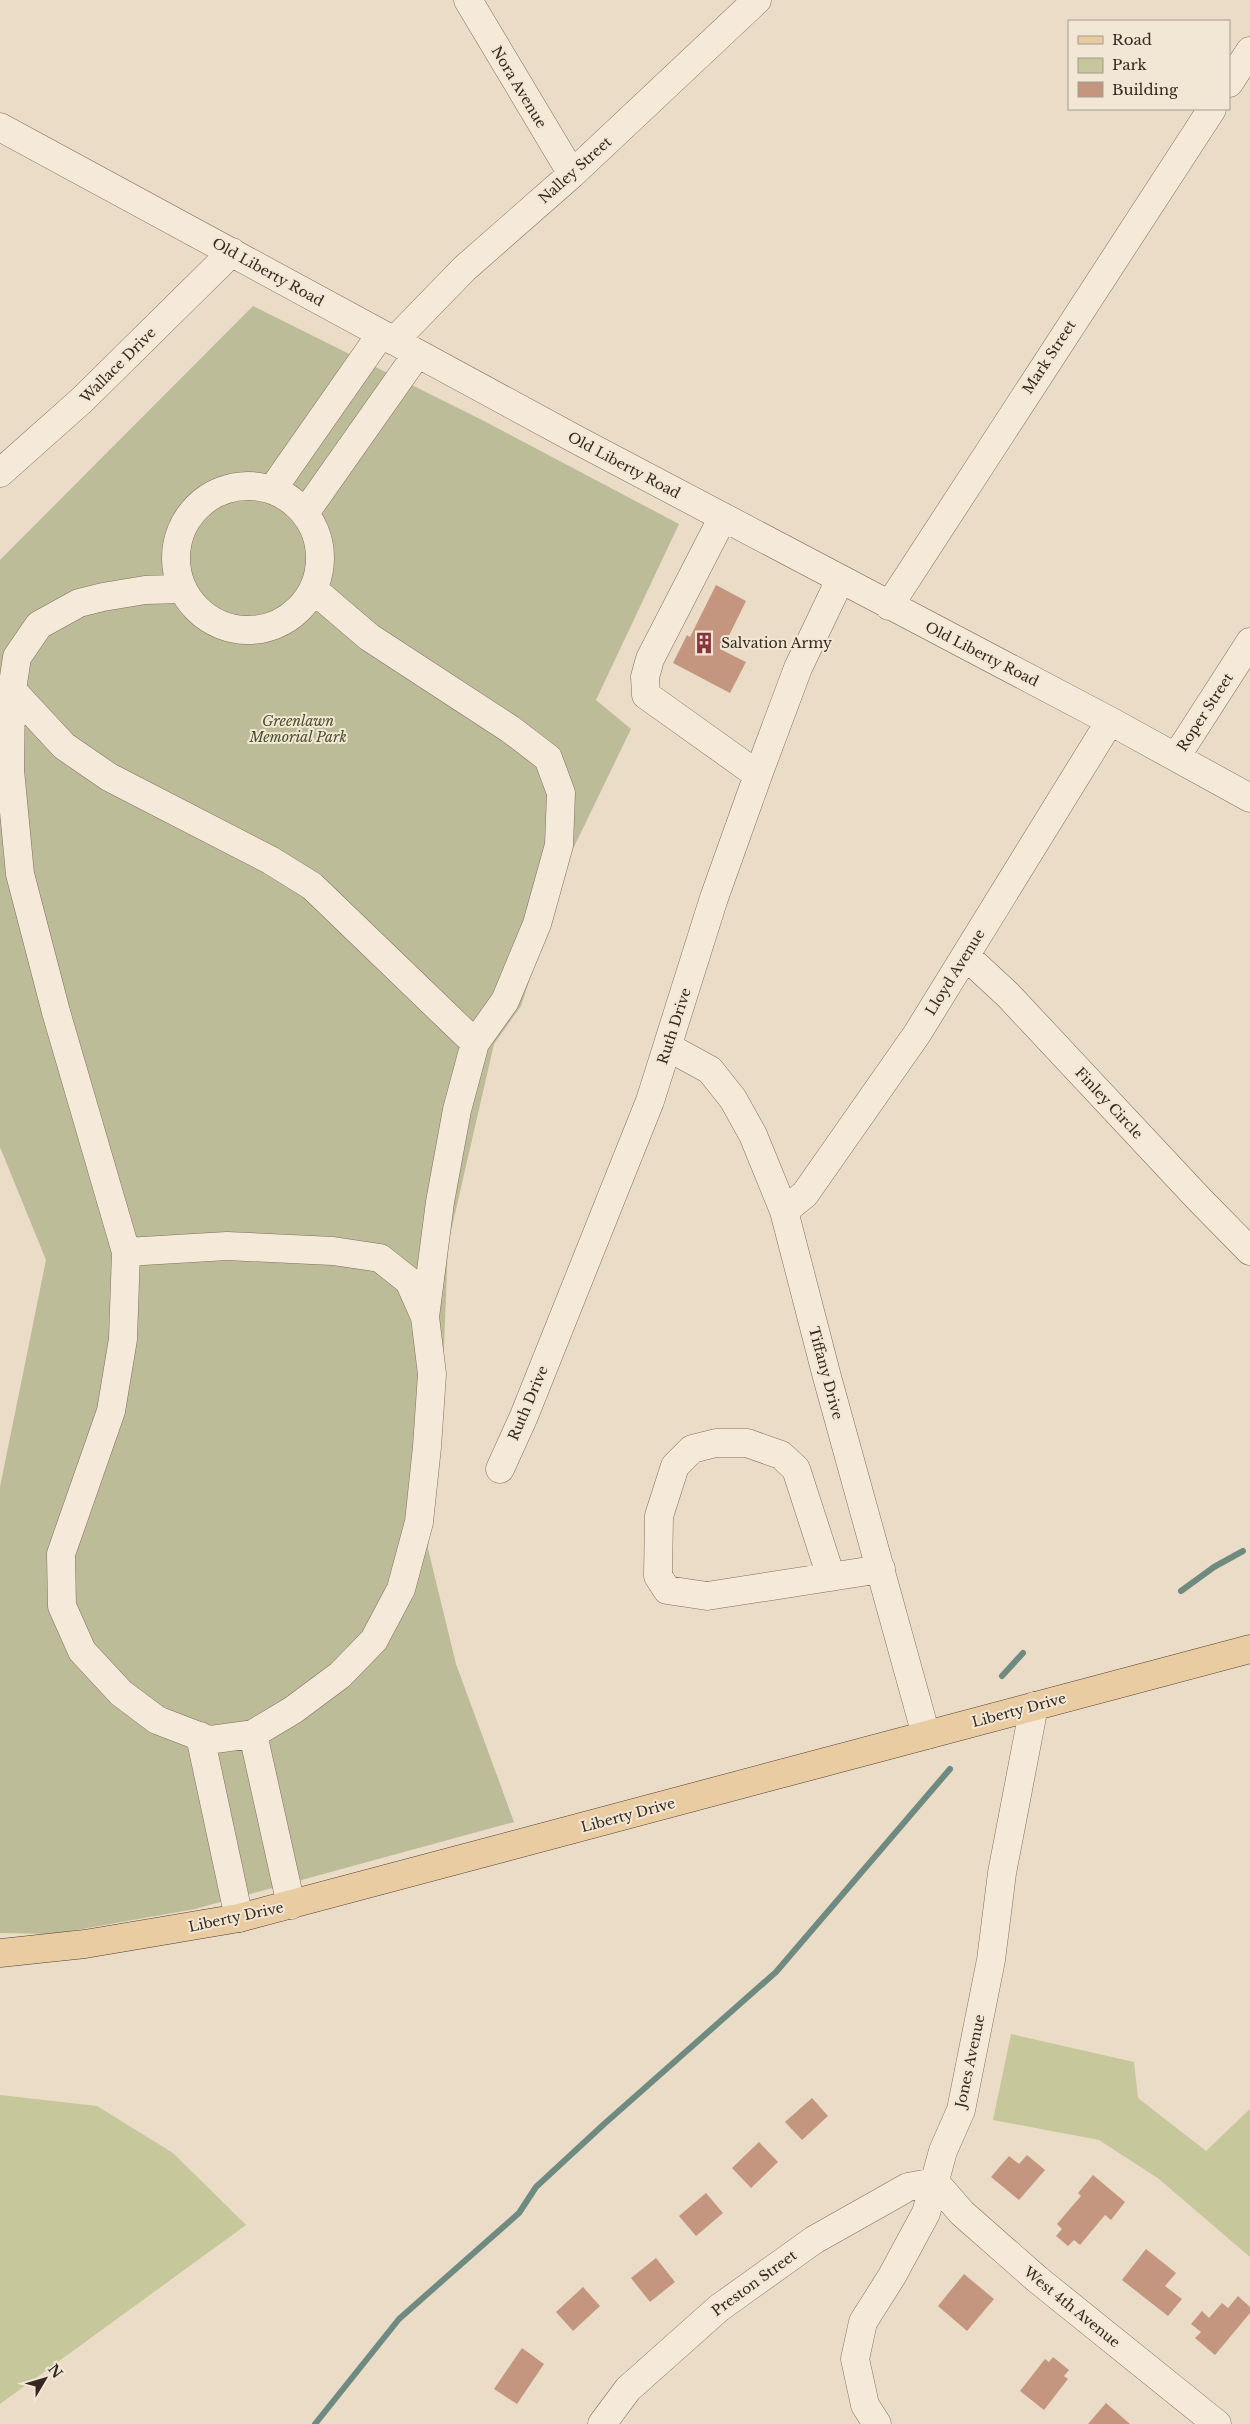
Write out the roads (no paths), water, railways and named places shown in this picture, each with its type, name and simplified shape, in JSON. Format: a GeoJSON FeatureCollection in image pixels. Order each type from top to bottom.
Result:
{"type":"FeatureCollection","features":[{"type":"Feature","properties":{"kind":"main road","name":"Liberty Drive"},"geometry":{"type":"LineString","coordinates":[[0,1953],[85,1944],[239,1918],[1250,1649]]}},
{"type":"Feature","properties":{"kind":"street","name":"Nora Avenue"},"geometry":{"type":"LineString","coordinates":[[468,0],[572,174]]}},
{"type":"Feature","properties":{"kind":"street","name":"Nalley Street"},"geometry":{"type":"LineString","coordinates":[[397,343],[465,268],[572,174],[757,0]]}},
{"type":"Feature","properties":{"kind":"street"},"geometry":{"type":"LineString","coordinates":[[1230,81],[1250,51]]}},
{"type":"Feature","properties":{"kind":"street","name":"Mark Street"},"geometry":{"type":"LineString","coordinates":[[889,606],[1211,110]]}},
{"type":"Feature","properties":{"kind":"street","name":"Old Liberty Road"},"geometry":{"type":"LineString","coordinates":[[0,128],[397,343],[889,606],[1110,721],[1250,798]]}},
{"type":"Feature","properties":{"kind":"street","name":"Wallace Drive"},"geometry":{"type":"LineString","coordinates":[[0,473],[82,400],[232,252]]}},
{"type":"Feature","properties":{"kind":"street"},"geometry":{"type":"LineString","coordinates":[[272,490],[397,343]]}},
{"type":"Feature","properties":{"kind":"street"},"geometry":{"type":"LineString","coordinates":[[305,513],[397,343]]}},
{"type":"Feature","properties":{"kind":"street"},"geometry":{"type":"LineString","coordinates":[[248,486],[272,490],[290,499],[305,513],[315,530],[320,550],[320,571],[314,590],[300,609],[282,623],[260,630],[237,630],[214,622],[196,608],[183,589],[176,565],[178,542],[187,519],[203,501],[224,490],[248,486]]}},
{"type":"Feature","properties":{"kind":"street"},"geometry":{"type":"LineString","coordinates":[[724,517],[650,659],[645,677],[646,694],[750,770]]}},
{"type":"Feature","properties":{"kind":"street","name":"Ruth Drive"},"geometry":{"type":"LineString","coordinates":[[500,1469],[524,1416],[650,1102],[714,898],[750,770],[840,580]]}},
{"type":"Feature","properties":{"kind":"street"},"geometry":{"type":"LineString","coordinates":[[183,589],[145,590],[103,597],[79,603],[39,625],[17,657],[12,690],[10,770],[20,874],[56,1012],[126,1252],[123,1339],[111,1411],[61,1554],[62,1606],[82,1651],[121,1693],[157,1720],[209,1740],[253,1734],[293,1710],[340,1675],[374,1640],[401,1589],[419,1522],[432,1374],[425,1317],[440,1202],[457,1110],[475,1043],[505,1001],[537,924],[559,845],[561,793],[548,758],[510,729],[369,637],[314,590]]}},
{"type":"Feature","properties":{"kind":"street","name":"Roper Street"},"geometry":{"type":"LineString","coordinates":[[1176,757],[1250,642]]}},
{"type":"Feature","properties":{"kind":"street"},"geometry":{"type":"LineString","coordinates":[[12,690],[64,746],[109,777],[270,860],[312,886],[475,1043]]}},
{"type":"Feature","properties":{"kind":"street","name":"Lloyd Avenue"},"geometry":{"type":"LineString","coordinates":[[784,1211],[805,1194],[917,1034],[1110,721]]}},
{"type":"Feature","properties":{"kind":"street","name":"Finley Circle"},"geometry":{"type":"LineString","coordinates":[[966,956],[1008,995],[1250,1251]]}},
{"type":"Feature","properties":{"kind":"street","name":"Tiffany Drive"},"geometry":{"type":"LineString","coordinates":[[668,1047],[710,1070],[733,1099],[753,1135],[784,1211],[827,1376],[926,1735]]}},
{"type":"Feature","properties":{"kind":"street"},"geometry":{"type":"LineString","coordinates":[[126,1252],[227,1246],[333,1250],[380,1258],[409,1281],[425,1317]]}},
{"type":"Feature","properties":{"kind":"street"},"geometry":{"type":"LineString","coordinates":[[831,1577],[796,1468],[781,1455],[747,1443],[716,1443],[692,1449],[675,1466],[660,1516],[658,1532],[658,1576],[667,1590],[707,1596],[881,1570]]}},
{"type":"Feature","properties":{"kind":"street","name":"Jones Avenue"},"geometry":{"type":"LineString","coordinates":[[877,2424],[865,2405],[855,2359],[863,2322],[892,2276],[926,2213],[943,2151],[961,2110],[991,1960],[1002,1873],[1034,1706]]}},
{"type":"Feature","properties":{"kind":"street"},"geometry":{"type":"LineString","coordinates":[[253,1734],[291,1905]]}},
{"type":"Feature","properties":{"kind":"street"},"geometry":{"type":"LineString","coordinates":[[200,1736],[239,1918]]}},
{"type":"Feature","properties":{"kind":"street","name":"Preston Street"},"geometry":{"type":"LineString","coordinates":[[602,2424],[628,2389],[719,2308],[814,2240],[908,2187],[935,2182]]}},
{"type":"Feature","properties":{"kind":"street","name":"West 4th Avenue"},"geometry":{"type":"LineString","coordinates":[[935,2182],[962,2213],[1037,2279],[1217,2424]]}},
{"type":"Feature","properties":{"kind":"waterway"},"geometry":{"type":"LineString","coordinates":[[1181,1591],[1214,1567],[1243,1551]]}},
{"type":"Feature","properties":{"kind":"waterway"},"geometry":{"type":"LineString","coordinates":[[1002,1676],[1023,1653]]}},
{"type":"Feature","properties":{"kind":"waterway"},"geometry":{"type":"LineString","coordinates":[[315,2424],[399,2319],[519,2213],[536,2187],[603,2125],[776,1972],[950,1769]]}},
{"type":"Feature","properties":{"kind":"place","name":"Salvation Army"},"geometry":{"type":"Point","coordinates":[704,643]}},
{"type":"Feature","properties":{"kind":"park label","name":"Greenlawn Memorial Park"},"geometry":{"type":"Point","coordinates":[298,730]}}]}
